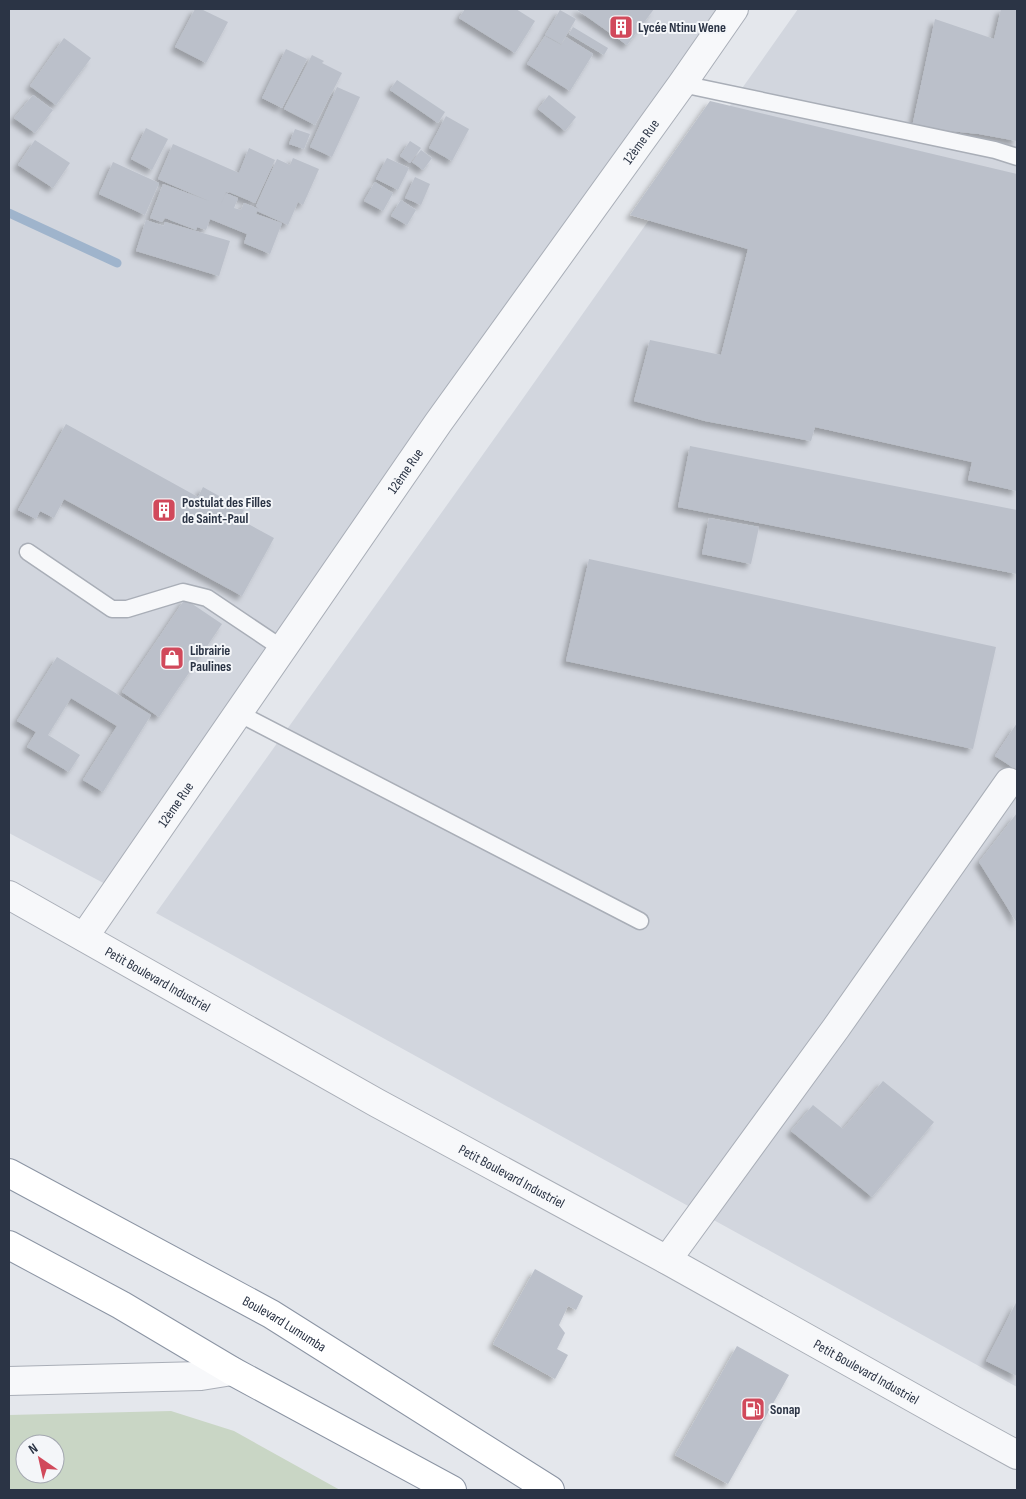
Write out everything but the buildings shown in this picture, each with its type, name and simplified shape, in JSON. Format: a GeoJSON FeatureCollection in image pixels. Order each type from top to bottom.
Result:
{"type":"FeatureCollection","features":[{"type":"Feature","properties":{"kind":"highway","name":"Boulevard Lumumba"},"geometry":{"type":"LineString","coordinates":[[9,1173],[271,1314],[550,1490]]}},
{"type":"Feature","properties":{"kind":"highway"},"geometry":{"type":"LineString","coordinates":[[9,1245],[121,1305],[232,1371],[452,1490]]}},
{"type":"Feature","properties":{"kind":"street","name":"12ème Rue"},"geometry":{"type":"LineString","coordinates":[[84,937],[438,423],[734,9]]}},
{"type":"Feature","properties":{"kind":"street"},"geometry":{"type":"LineString","coordinates":[[667,1260],[836,1028],[1009,782]]}},
{"type":"Feature","properties":{"kind":"street","name":"Petit Boulevard Industriel"},"geometry":{"type":"LineString","coordinates":[[9,896],[377,1103],[667,1260],[1017,1455]]}},
{"type":"Feature","properties":{"kind":"street"},"geometry":{"type":"LineString","coordinates":[[9,1381],[201,1376],[232,1371]]}},
{"type":"Feature","properties":{"kind":"lane"},"geometry":{"type":"LineString","coordinates":[[682,84],[995,150],[1017,157]]}},
{"type":"Feature","properties":{"kind":"lane"},"geometry":{"type":"LineString","coordinates":[[28,552],[112,608],[126,609],[183,592],[207,598],[283,649]]}},
{"type":"Feature","properties":{"kind":"lane"},"geometry":{"type":"LineString","coordinates":[[238,713],[640,921]]}},
{"type":"Feature","properties":{"kind":"shaded area"},"geometry":{"type":"Polygon","coordinates":[[[9,9],[719,9],[111,887],[9,833],[9,9]]]}},
{"type":"Feature","properties":{"kind":"shaded area"},"geometry":{"type":"Polygon","coordinates":[[[798,9],[1017,9],[1017,1387],[156,913],[798,9]]]}},
{"type":"Feature","properties":{"kind":"green space"},"geometry":{"type":"Polygon","coordinates":[[[171,1411],[234,1431],[340,1490],[9,1490],[9,1415],[171,1411]]]}},
{"type":"Feature","properties":{"kind":"waterway"},"geometry":{"type":"LineString","coordinates":[[9,213],[117,263]]}},
{"type":"Feature","properties":{"kind":"place","name":"Lycée Ntinu Wene"},"geometry":{"type":"Point","coordinates":[621,27]}},
{"type":"Feature","properties":{"kind":"place","name":"Postulat des Filles de Saint-Paul"},"geometry":{"type":"Point","coordinates":[164,510]}},
{"type":"Feature","properties":{"kind":"place","name":"Librairie Paulines"},"geometry":{"type":"Point","coordinates":[172,658]}},
{"type":"Feature","properties":{"kind":"place","name":"Sonap"},"geometry":{"type":"Point","coordinates":[753,1409]}}]}
